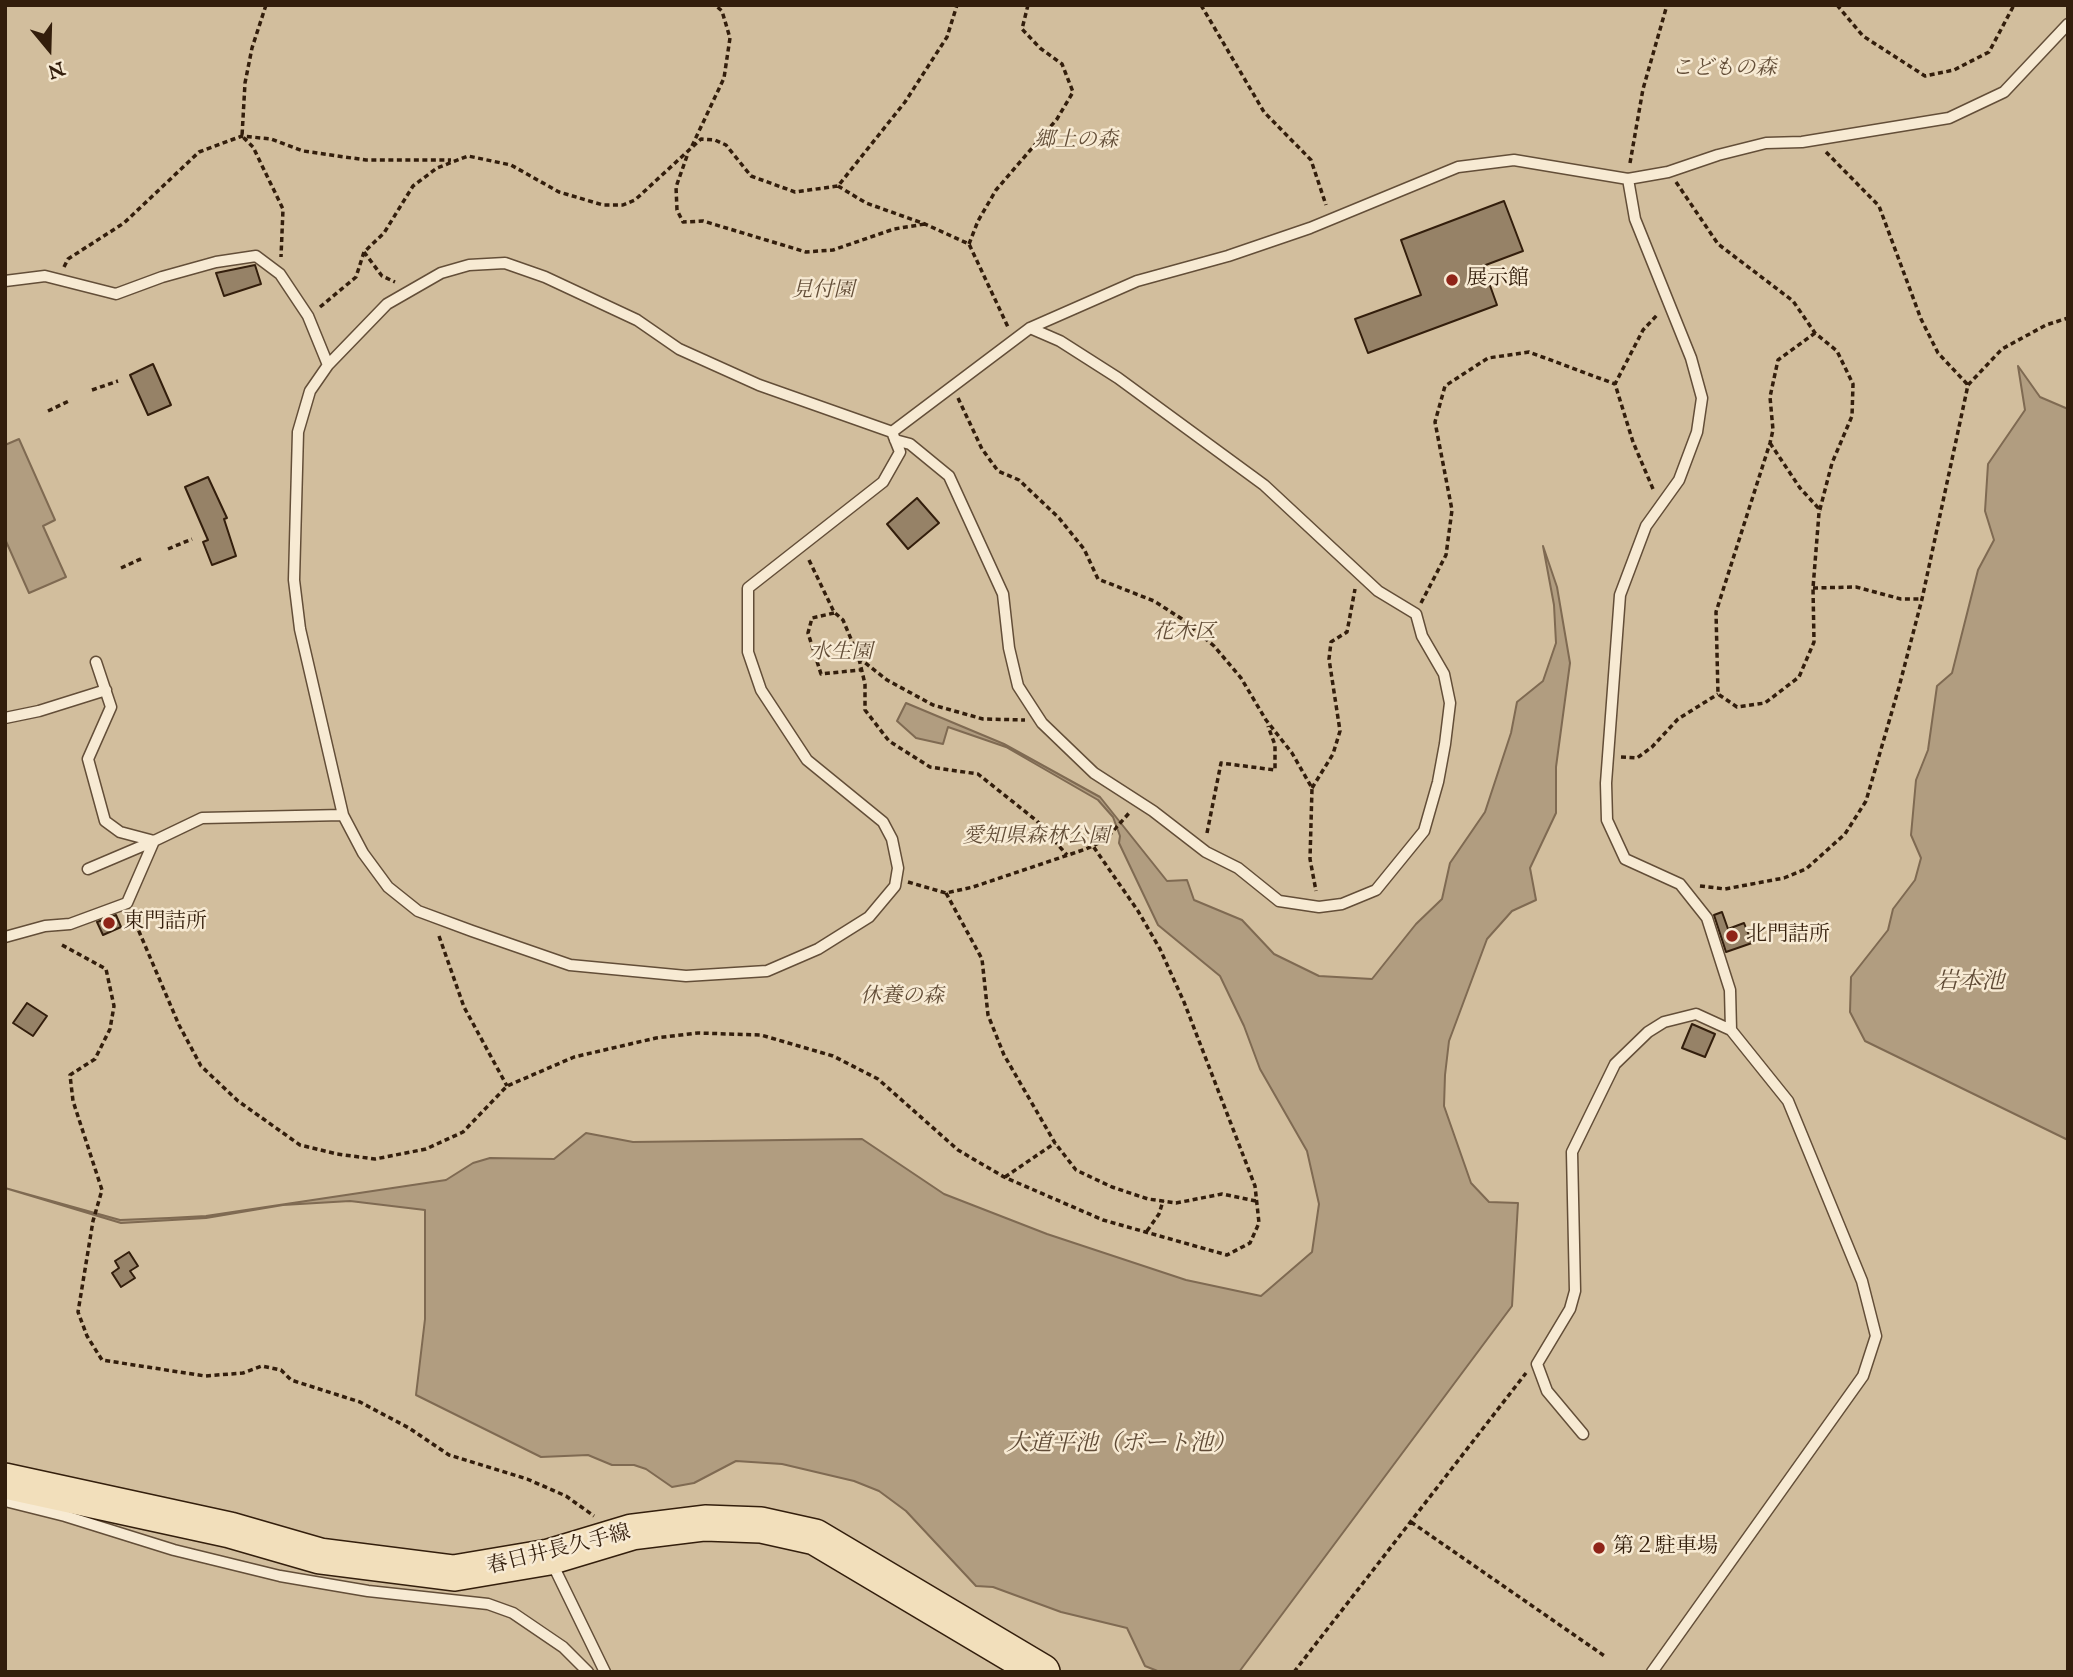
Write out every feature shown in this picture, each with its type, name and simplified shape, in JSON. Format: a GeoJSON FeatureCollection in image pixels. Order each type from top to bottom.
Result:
{"type":"FeatureCollection","features":[{"type":"Feature","properties":{"kind":"main road","name":"春日井長久手線"},"geometry":{"type":"LineString","coordinates":[[5,1481],[230,1530],[320,1556],[454,1573],[549,1557],[632,1532],[705,1523],[761,1525],[816,1536],[1042,1672]]}},
{"type":"Feature","properties":{"kind":"lane"},"geometry":{"type":"LineString","coordinates":[[894,436],[953,386],[1030,328],[1137,281],[1228,256],[1333,219],[1458,167],[1514,160],[1628,179],[1668,172],[1718,155],[1766,143],[1802,142],[1949,118],[2004,92],[2068,24]]}},
{"type":"Feature","properties":{"kind":"lane"},"geometry":{"type":"LineString","coordinates":[[1628,179],[1635,219],[1691,358],[1702,398],[1697,432],[1679,480],[1646,526],[1620,595],[1607,820],[1625,859],[1680,884],[1707,918],[1730,990],[1731,1030]]}},
{"type":"Feature","properties":{"kind":"lane"},"geometry":{"type":"LineString","coordinates":[[5,281],[45,276],[116,294],[162,276],[237,256],[256,256],[280,274],[308,317],[328,365]]}},
{"type":"Feature","properties":{"kind":"lane"},"geometry":{"type":"LineString","coordinates":[[894,436],[900,452],[883,482],[748,588],[748,652],[761,690],[807,760],[883,822],[892,839],[898,868],[895,886],[869,917],[818,949],[767,971],[686,976],[570,965],[418,911],[388,887],[363,853],[343,815],[313,693],[300,629],[294,580],[296,440],[310,391],[328,365],[387,304],[441,273],[469,265],[505,263],[545,277],[637,320],[679,349],[759,386],[894,436],[910,444],[949,476],[968,512],[1003,593],[1009,648],[1018,686],[1042,723],[1094,773],[1139,802],[1206,852],[1238,868],[1279,901],[1319,907],[1342,904],[1376,890],[1424,831],[1438,782],[1450,704],[1444,674],[1422,636],[1416,614],[1378,591],[1264,485],[1118,378],[1060,341],[1030,328]]}},
{"type":"Feature","properties":{"kind":"lane"},"geometry":{"type":"LineString","coordinates":[[96,662],[111,707],[88,759],[105,821],[120,832],[154,841]]}},
{"type":"Feature","properties":{"kind":"lane"},"geometry":{"type":"LineString","coordinates":[[5,718],[39,711],[106,690]]}},
{"type":"Feature","properties":{"kind":"lane"},"geometry":{"type":"LineString","coordinates":[[88,869],[202,818],[343,815]]}},
{"type":"Feature","properties":{"kind":"lane"},"geometry":{"type":"LineString","coordinates":[[5,937],[44,926],[71,924],[127,903],[154,841]]}},
{"type":"Feature","properties":{"kind":"lane"},"geometry":{"type":"LineString","coordinates":[[1583,1434],[1547,1391],[1537,1364],[1540,1355],[1561,1326],[1575,1291],[1572,1152],[1615,1064],[1648,1031],[1664,1022],[1696,1014],[1731,1030],[1788,1101],[1862,1281],[1876,1336],[1863,1376],[1652,1672]]}},
{"type":"Feature","properties":{"kind":"lane"},"geometry":{"type":"LineString","coordinates":[[5,1501],[65,1516],[174,1550],[280,1576],[368,1591],[488,1604],[513,1613],[563,1647],[589,1672]]}},
{"type":"Feature","properties":{"kind":"lane"},"geometry":{"type":"LineString","coordinates":[[549,1557],[606,1672]]}},
{"type":"Feature","properties":{"kind":"path"},"geometry":{"type":"LineString","coordinates":[[266,5],[247,71],[242,136],[253,147],[283,209],[280,274]]}},
{"type":"Feature","properties":{"kind":"path"},"geometry":{"type":"LineString","coordinates":[[715,5],[722,11],[730,38],[724,78],[689,152],[676,187],[677,210],[683,222],[703,221],[806,251],[833,250],[894,229],[925,224]]}},
{"type":"Feature","properties":{"kind":"path"},"geometry":{"type":"LineString","coordinates":[[838,186],[905,102],[947,37],[957,5]]}},
{"type":"Feature","properties":{"kind":"path"},"geometry":{"type":"LineString","coordinates":[[969,244],[978,221],[996,190],[1057,119],[1073,92],[1062,64],[1040,48],[1022,29],[1028,5]]}},
{"type":"Feature","properties":{"kind":"path"},"geometry":{"type":"LineString","coordinates":[[1201,5],[1264,112],[1311,160],[1333,219]]}},
{"type":"Feature","properties":{"kind":"path"},"geometry":{"type":"LineString","coordinates":[[1628,179],[1643,89],[1667,5]]}},
{"type":"Feature","properties":{"kind":"path"},"geometry":{"type":"LineString","coordinates":[[1837,5],[1863,36],[1925,76],[1954,70],[1989,52],[2014,5]]}},
{"type":"Feature","properties":{"kind":"path"},"geometry":{"type":"LineString","coordinates":[[58,279],[68,259],[124,223],[199,152],[242,136],[271,139],[303,151],[366,160],[457,160]]}},
{"type":"Feature","properties":{"kind":"path"},"geometry":{"type":"LineString","coordinates":[[308,317],[356,277],[365,252],[384,233],[401,202],[413,186],[437,168],[468,156],[510,165],[580,200],[623,205],[635,200],[701,139],[715,140],[726,145],[751,176],[795,192],[838,186],[866,204],[925,224],[969,244],[1013,339]]}},
{"type":"Feature","properties":{"kind":"path"},"geometry":{"type":"LineString","coordinates":[[1802,142],[1825,152],[1879,206],[1921,319],[1938,353],[1968,384]]}},
{"type":"Feature","properties":{"kind":"path"},"geometry":{"type":"LineString","coordinates":[[1668,172],[1718,244],[1793,301],[1815,333],[1837,351],[1853,384],[1852,416],[1832,463],[1821,510],[1813,588],[1814,642],[1799,677],[1765,703],[1737,707],[1718,694]]}},
{"type":"Feature","properties":{"kind":"path"},"geometry":{"type":"LineString","coordinates":[[365,252],[382,276],[412,288]]}},
{"type":"Feature","properties":{"kind":"path"},"geometry":{"type":"LineString","coordinates":[[1661,507],[1633,442],[1615,384],[1643,330],[1668,304]]}},
{"type":"Feature","properties":{"kind":"path"},"geometry":{"type":"LineString","coordinates":[[1680,884],[1725,889],[1784,878],[1806,869],[1844,836],[1866,801],[1922,599],[1968,384],[2002,349],[2046,325],[2068,318]]}},
{"type":"Feature","properties":{"kind":"path"},"geometry":{"type":"LineString","coordinates":[[1718,694],[1716,612],[1770,443],[1773,430],[1770,397],[1777,360],[1815,333]]}},
{"type":"Feature","properties":{"kind":"path"},"geometry":{"type":"LineString","coordinates":[[1416,614],[1446,555],[1452,510],[1435,422],[1445,386],[1488,358],[1529,352],[1615,384]]}},
{"type":"Feature","properties":{"kind":"path"},"geometry":{"type":"LineString","coordinates":[[92,390],[118,381]]}},
{"type":"Feature","properties":{"kind":"path"},"geometry":{"type":"LineString","coordinates":[[953,386],[982,449],[998,471],[1019,480],[1059,518],[1084,549],[1098,579],[1154,601],[1182,619],[1214,646],[1241,678],[1266,720],[1292,753],[1312,788]]}},
{"type":"Feature","properties":{"kind":"path"},"geometry":{"type":"LineString","coordinates":[[48,411],[69,401]]}},
{"type":"Feature","properties":{"kind":"path"},"geometry":{"type":"LineString","coordinates":[[1770,443],[1800,488],[1821,510]]}},
{"type":"Feature","properties":{"kind":"path"},"geometry":{"type":"LineString","coordinates":[[168,549],[192,539]]}},
{"type":"Feature","properties":{"kind":"path"},"geometry":{"type":"LineString","coordinates":[[809,540],[809,560],[835,612],[843,620],[859,659],[865,684],[865,710],[890,741],[930,767],[978,774],[1037,821],[1067,855]]}},
{"type":"Feature","properties":{"kind":"path"},"geometry":{"type":"LineString","coordinates":[[121,568],[143,558]]}},
{"type":"Feature","properties":{"kind":"path"},"geometry":{"type":"LineString","coordinates":[[1319,907],[1310,859],[1312,788],[1333,754],[1340,731],[1331,642],[1347,632],[1359,573]]}},
{"type":"Feature","properties":{"kind":"path"},"geometry":{"type":"LineString","coordinates":[[1813,588],[1856,587],[1901,599],[1922,599]]}},
{"type":"Feature","properties":{"kind":"path"},"geometry":{"type":"LineString","coordinates":[[835,612],[812,618],[808,633],[821,674],[860,670]]}},
{"type":"Feature","properties":{"kind":"path"},"geometry":{"type":"LineString","coordinates":[[859,659],[887,680],[933,705],[983,719],[1033,719]]}},
{"type":"Feature","properties":{"kind":"path"},"geometry":{"type":"LineString","coordinates":[[1609,756],[1637,758],[1652,747],[1678,719],[1718,694]]}},
{"type":"Feature","properties":{"kind":"path"},"geometry":{"type":"LineString","coordinates":[[1206,852],[1208,821],[1221,763],[1275,770],[1275,745],[1266,720]]}},
{"type":"Feature","properties":{"kind":"path"},"geometry":{"type":"LineString","coordinates":[[897,876],[946,893],[1093,846],[1105,840],[1139,802]]}},
{"type":"Feature","properties":{"kind":"path"},"geometry":{"type":"LineString","coordinates":[[127,903],[179,1025],[201,1066],[238,1101],[300,1144],[375,1159],[426,1149],[463,1132],[508,1086],[573,1057],[656,1038],[698,1033],[761,1035],[833,1056],[878,1079],[958,1150],[1004,1177],[1103,1220],[1227,1255],[1250,1243],[1259,1223],[1255,1186],[1160,949],[1138,911],[1093,846]]}},
{"type":"Feature","properties":{"kind":"path"},"geometry":{"type":"LineString","coordinates":[[946,893],[982,960],[988,1016],[1003,1055],[1055,1143],[1076,1170],[1112,1187],[1163,1201],[1176,1203],[1222,1194],[1256,1201]]}},
{"type":"Feature","properties":{"kind":"path"},"geometry":{"type":"LineString","coordinates":[[428,915],[451,966],[464,1007],[484,1048],[508,1086]]}},
{"type":"Feature","properties":{"kind":"path"},"geometry":{"type":"LineString","coordinates":[[62,945],[106,969],[114,1006],[110,1029],[95,1059],[70,1075],[73,1101],[102,1189],[93,1221],[79,1312],[87,1336],[102,1360],[205,1376],[243,1373],[262,1366],[281,1370],[291,1380],[360,1402],[409,1428],[449,1455],[527,1479],[566,1496],[589,1513]]}},
{"type":"Feature","properties":{"kind":"path"},"geometry":{"type":"LineString","coordinates":[[1004,1177],[1055,1143]]}},
{"type":"Feature","properties":{"kind":"path"},"geometry":{"type":"LineString","coordinates":[[1147,1231],[1163,1201]]}},
{"type":"Feature","properties":{"kind":"path"},"geometry":{"type":"LineString","coordinates":[[1294,1672],[1540,1355]]}},
{"type":"Feature","properties":{"kind":"path"},"geometry":{"type":"LineString","coordinates":[[1411,1522],[1606,1657]]}},
{"type":"Feature","properties":{"kind":"green space","name":"愛知県森林公園"},"geometry":{"type":"Polygon","coordinates":[[[5,5],[2068,5],[2068,1672],[5,1672],[5,5]]]}},
{"type":"Feature","properties":{"kind":"water","name":"岩本池"},"geometry":{"type":"Polygon","coordinates":[[[2018,366],[2040,397],[2068,409],[2068,1140],[1865,1041],[1850,1012],[1851,977],[1888,930],[1893,909],[1915,880],[1921,858],[1911,835],[1916,780],[1928,750],[1937,686],[1952,673],[1978,570],[1994,540],[1985,511],[1988,464],[2025,410],[2018,366]]]}},
{"type":"Feature","properties":{"kind":"water"},"geometry":{"type":"Polygon","coordinates":[[[19,439],[55,520],[43,526],[66,577],[29,593],[5,539],[5,445],[19,439]]]}},
{"type":"Feature","properties":{"kind":"water","name":"大道平池（ボート池）"},"geometry":{"type":"Polygon","coordinates":[[[1543,546],[1557,587],[1570,663],[1556,767],[1556,813],[1530,868],[1536,900],[1512,911],[1487,939],[1449,1041],[1445,1075],[1444,1106],[1471,1183],[1489,1202],[1518,1203],[1512,1306],[1239,1672],[1160,1672],[1145,1666],[1127,1628],[1061,1612],[993,1587],[976,1586],[906,1511],[879,1491],[854,1481],[782,1464],[736,1461],[694,1483],[672,1487],[646,1469],[634,1465],[612,1465],[588,1455],[541,1457],[416,1395],[425,1319],[425,1210],[350,1201],[283,1205],[206,1218],[121,1223],[5,1188],[120,1220],[206,1216],[446,1180],[473,1163],[490,1158],[554,1159],[586,1133],[633,1142],[862,1139],[944,1194],[1047,1234],[1186,1280],[1261,1296],[1312,1252],[1319,1204],[1307,1151],[1260,1069],[1244,1026],[1220,976],[1158,925],[1119,843],[1120,836],[1113,817],[1098,800],[1006,747],[948,727],[943,744],[916,738],[897,721],[906,703],[1004,744],[1100,797],[1167,881],[1187,880],[1194,900],[1242,920],[1274,954],[1319,976],[1372,979],[1416,924],[1442,899],[1450,863],[1485,812],[1511,733],[1517,702],[1543,681],[1556,643],[1554,605],[1543,546]]]}},
{"type":"Feature","properties":{"kind":"building","name":"展示館"},"geometry":{"type":"Polygon","coordinates":[[[1504,201],[1523,251],[1483,266],[1497,305],[1368,353],[1355,319],[1421,295],[1401,240],[1504,201]]]}},
{"type":"Feature","properties":{"kind":"building"},"geometry":{"type":"Polygon","coordinates":[[[255,265],[261,284],[224,296],[216,273],[255,265]]]}},
{"type":"Feature","properties":{"kind":"building"},"geometry":{"type":"Polygon","coordinates":[[[153,364],[171,405],[148,415],[130,375],[153,364]]]}},
{"type":"Feature","properties":{"kind":"building"},"geometry":{"type":"Polygon","coordinates":[[[208,477],[227,518],[224,519],[236,556],[212,565],[203,542],[208,540],[185,487],[208,477]]]}},
{"type":"Feature","properties":{"kind":"building"},"geometry":{"type":"Polygon","coordinates":[[[917,498],[939,523],[908,549],[887,524],[917,498]]]}},
{"type":"Feature","properties":{"kind":"building","name":"北門詰所"},"geometry":{"type":"Polygon","coordinates":[[[1722,912],[1728,929],[1744,923],[1752,943],[1726,952],[1714,915],[1722,912]]]}},
{"type":"Feature","properties":{"kind":"building","name":"東門詰所"},"geometry":{"type":"Polygon","coordinates":[[[116,915],[121,927],[103,935],[97,922],[116,915]]]}},
{"type":"Feature","properties":{"kind":"building"},"geometry":{"type":"Polygon","coordinates":[[[27,1003],[47,1016],[33,1036],[13,1023],[27,1003]]]}},
{"type":"Feature","properties":{"kind":"building"},"geometry":{"type":"Polygon","coordinates":[[[1692,1024],[1715,1034],[1705,1057],[1682,1048],[1692,1024]]]}},
{"type":"Feature","properties":{"kind":"building"},"geometry":{"type":"Polygon","coordinates":[[[129,1252],[138,1266],[130,1271],[135,1278],[121,1287],[112,1273],[119,1268],[115,1261],[129,1252]]]}},
{"type":"Feature","properties":{"kind":"place","name":"展示館"},"geometry":{"type":"Point","coordinates":[1452,280]}},
{"type":"Feature","properties":{"kind":"place","name":"東門詰所"},"geometry":{"type":"Point","coordinates":[109,923]}},
{"type":"Feature","properties":{"kind":"place","name":"北門詰所"},"geometry":{"type":"Point","coordinates":[1732,936]}},
{"type":"Feature","properties":{"kind":"place","name":"第２駐車場"},"geometry":{"type":"Point","coordinates":[1599,1548]}},
{"type":"Feature","properties":{"kind":"park label","name":"こどもの森"},"geometry":{"type":"Point","coordinates":[1724,70]}},
{"type":"Feature","properties":{"kind":"park label","name":"郷土の森"},"geometry":{"type":"Point","coordinates":[1076,142]}},
{"type":"Feature","properties":{"kind":"park label","name":"見付園"},"geometry":{"type":"Point","coordinates":[823,292]}},
{"type":"Feature","properties":{"kind":"park label","name":"花木区"},"geometry":{"type":"Point","coordinates":[1184,634]}},
{"type":"Feature","properties":{"kind":"park label","name":"水生園"},"geometry":{"type":"Point","coordinates":[841,654]}},
{"type":"Feature","properties":{"kind":"park label","name":"休養の森"},"geometry":{"type":"Point","coordinates":[902,998]}}]}
